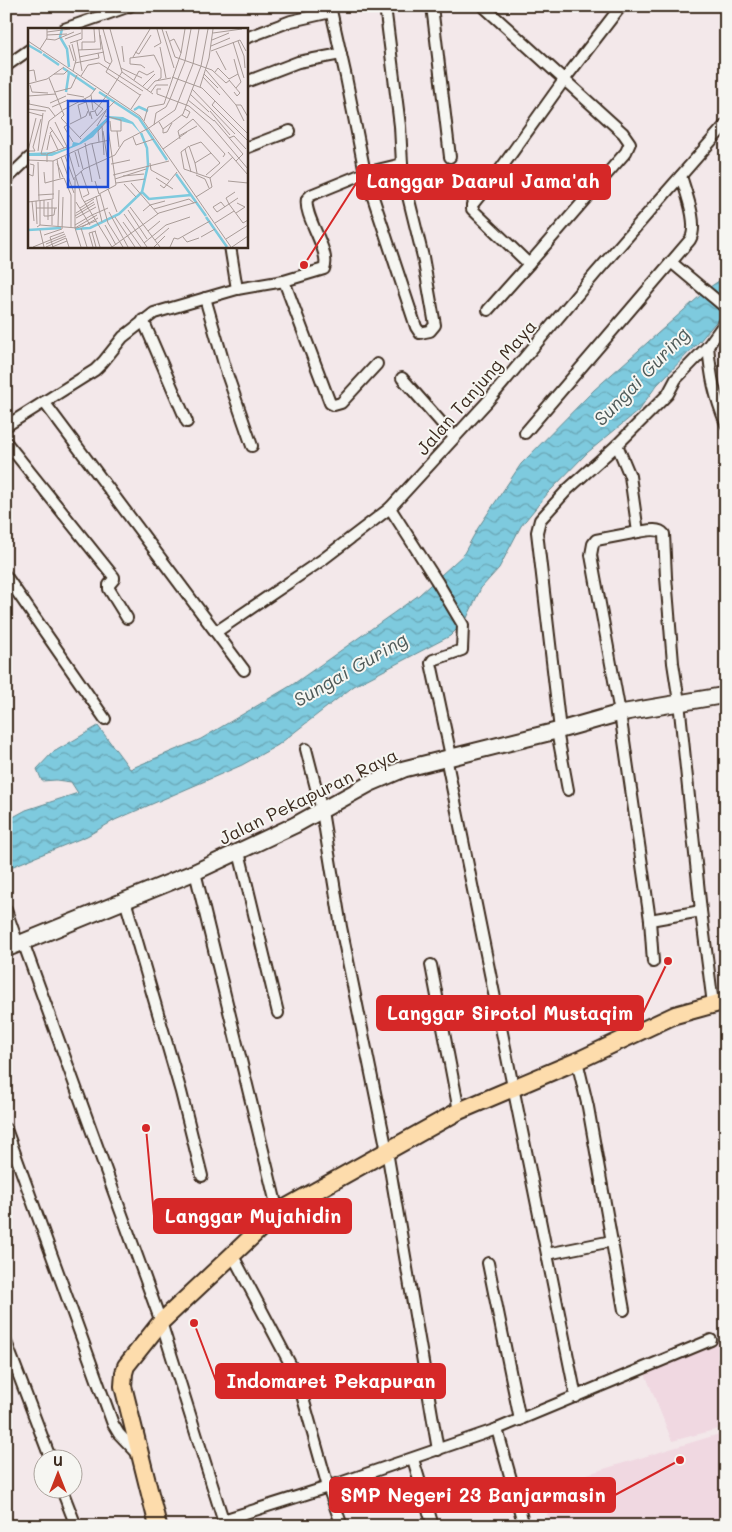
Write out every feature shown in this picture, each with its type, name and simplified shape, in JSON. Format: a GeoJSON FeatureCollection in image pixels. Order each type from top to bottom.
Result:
{"type":"FeatureCollection","features":[{"type":"Feature","properties":{"kind":"main road"},"geometry":{"type":"LineString","coordinates":[[158,1526],[123,1386],[124,1373],[128,1361],[161,1322],[232,1254],[278,1212],[459,1111],[577,1061],[675,1014],[720,1002]]}},
{"type":"Feature","properties":{"kind":"street"},"geometry":{"type":"LineString","coordinates":[[69,28],[91,24],[130,6]]}},
{"type":"Feature","properties":{"kind":"street"},"geometry":{"type":"LineString","coordinates":[[248,37],[330,9],[365,173],[416,327],[422,333],[430,331],[435,324],[423,256],[402,164],[400,126],[385,6]]}},
{"type":"Feature","properties":{"kind":"street"},"geometry":{"type":"LineString","coordinates":[[432,6],[450,157]]}},
{"type":"Feature","properties":{"kind":"street"},"geometry":{"type":"LineString","coordinates":[[483,6],[623,133],[628,139],[630,146],[488,310]]}},
{"type":"Feature","properties":{"kind":"street"},"geometry":{"type":"LineString","coordinates":[[529,264],[472,209],[472,204],[497,174],[564,80],[621,6]]}},
{"type":"Feature","properties":{"kind":"street"},"geometry":{"type":"LineString","coordinates":[[6,66],[28,51]]}},
{"type":"Feature","properties":{"kind":"street"},"geometry":{"type":"LineString","coordinates":[[248,81],[298,62],[341,54]]}},
{"type":"Feature","properties":{"kind":"street","name":"Jalan Tanjung Maya"},"geometry":{"type":"LineString","coordinates":[[216,632],[322,560],[390,508],[488,402],[595,274],[726,124]]}},
{"type":"Feature","properties":{"kind":"street"},"geometry":{"type":"LineString","coordinates":[[248,147],[290,131]]}},
{"type":"Feature","properties":{"kind":"street"},"geometry":{"type":"LineString","coordinates":[[6,180],[28,159]]}},
{"type":"Feature","properties":{"kind":"street"},"geometry":{"type":"LineString","coordinates":[[6,426],[99,367],[123,337],[143,320],[162,310],[237,289],[284,281],[324,268],[326,265],[318,237],[306,206],[308,197],[365,173],[402,164]]}},
{"type":"Feature","properties":{"kind":"street"},"geometry":{"type":"LineString","coordinates":[[406,188],[497,174]]}},
{"type":"Feature","properties":{"kind":"street"},"geometry":{"type":"LineString","coordinates":[[526,433],[690,240],[694,231],[693,220],[682,176]]}},
{"type":"Feature","properties":{"kind":"street"},"geometry":{"type":"LineString","coordinates":[[230,248],[237,289]]}},
{"type":"Feature","properties":{"kind":"street"},"geometry":{"type":"LineString","coordinates":[[671,262],[726,308]]}},
{"type":"Feature","properties":{"kind":"street"},"geometry":{"type":"LineString","coordinates":[[284,281],[330,404],[341,403],[377,364]]}},
{"type":"Feature","properties":{"kind":"street"},"geometry":{"type":"LineString","coordinates":[[206,298],[227,374],[252,446]]}},
{"type":"Feature","properties":{"kind":"street"},"geometry":{"type":"LineString","coordinates":[[143,320],[187,422]]}},
{"type":"Feature","properties":{"kind":"street"},"geometry":{"type":"LineString","coordinates":[[568,790],[558,731],[537,532],[538,524],[568,489],[617,445],[668,394],[676,379],[708,346],[726,321]]}},
{"type":"Feature","properties":{"kind":"street"},"geometry":{"type":"LineString","coordinates":[[708,346],[713,390],[726,424]]}},
{"type":"Feature","properties":{"kind":"street"},"geometry":{"type":"LineString","coordinates":[[402,378],[454,438]]}},
{"type":"Feature","properties":{"kind":"street"},"geometry":{"type":"LineString","coordinates":[[44,402],[244,670]]}},
{"type":"Feature","properties":{"kind":"street"},"geometry":{"type":"LineString","coordinates":[[6,442],[114,577],[109,589],[127,618]]}},
{"type":"Feature","properties":{"kind":"street"},"geometry":{"type":"LineString","coordinates":[[617,445],[630,476],[638,532]]}},
{"type":"Feature","properties":{"kind":"street"},"geometry":{"type":"LineString","coordinates":[[390,508],[463,625],[464,646],[462,650],[433,660],[431,663],[448,757],[576,1397]]}},
{"type":"Feature","properties":{"kind":"street"},"geometry":{"type":"LineString","coordinates":[[653,962],[650,920],[620,713],[591,550],[592,544],[596,540],[659,530],[664,534],[669,624],[673,664],[680,702],[701,912],[720,1002]]}},
{"type":"Feature","properties":{"kind":"street"},"geometry":{"type":"LineString","coordinates":[[6,576],[104,719]]}},
{"type":"Feature","properties":{"kind":"street","name":"Jalan Pekapuran Raya"},"geometry":{"type":"LineString","coordinates":[[16,945],[195,872],[322,811],[371,783],[404,769],[558,731],[620,713],[726,695]]}},
{"type":"Feature","properties":{"kind":"street"},"geometry":{"type":"LineString","coordinates":[[306,749],[322,811],[341,927],[387,1151],[438,1450]]}},
{"type":"Feature","properties":{"kind":"street"},"geometry":{"type":"LineString","coordinates":[[239,852],[278,1013]]}},
{"type":"Feature","properties":{"kind":"street"},"geometry":{"type":"LineString","coordinates":[[195,872],[278,1212]]}},
{"type":"Feature","properties":{"kind":"street"},"geometry":{"type":"LineString","coordinates":[[125,900],[181,1092],[202,1176]]}},
{"type":"Feature","properties":{"kind":"street"},"geometry":{"type":"LineString","coordinates":[[6,910],[16,945],[161,1322],[224,1523],[497,1429],[711,1340]]}},
{"type":"Feature","properties":{"kind":"street"},"geometry":{"type":"LineString","coordinates":[[650,920],[701,912]]}},
{"type":"Feature","properties":{"kind":"street"},"geometry":{"type":"LineString","coordinates":[[431,965],[459,1111]]}},
{"type":"Feature","properties":{"kind":"street"},"geometry":{"type":"LineString","coordinates":[[577,1061],[588,1107],[624,1310]]}},
{"type":"Feature","properties":{"kind":"street"},"geometry":{"type":"LineString","coordinates":[[6,1129],[113,1424],[119,1434],[140,1457]]}},
{"type":"Feature","properties":{"kind":"street"},"geometry":{"type":"LineString","coordinates":[[547,1254],[612,1241]]}},
{"type":"Feature","properties":{"kind":"street"},"geometry":{"type":"LineString","coordinates":[[232,1254],[297,1377],[328,1488],[342,1526]]}},
{"type":"Feature","properties":{"kind":"street"},"geometry":{"type":"LineString","coordinates":[[488,1263],[520,1420]]}},
{"type":"Feature","properties":{"kind":"street"},"geometry":{"type":"LineString","coordinates":[[6,1342],[47,1450]]}},
{"type":"Feature","properties":{"kind":"street"},"geometry":{"type":"LineString","coordinates":[[497,1429],[524,1526]]}},
{"type":"Feature","properties":{"kind":"street"},"geometry":{"type":"LineString","coordinates":[[413,1459],[433,1526]]}},
{"type":"Feature","properties":{"kind":"street"},"geometry":{"type":"LineString","coordinates":[[66,1500],[76,1526]]}},
{"type":"Feature","properties":{"kind":"shaded area"},"geometry":{"type":"Polygon","coordinates":[[[718,1340],[726,1362],[726,1427],[672,1441],[644,1371],[718,1340]]]}},
{"type":"Feature","properties":{"kind":"shaded area"},"geometry":{"type":"Polygon","coordinates":[[[726,1432],[726,1526],[550,1526],[541,1488],[726,1432]]]}},
{"type":"Feature","properties":{"kind":"water","name":"Sungai Guring"},"geometry":{"type":"Polygon","coordinates":[[[726,276],[726,310],[699,342],[657,385],[638,411],[587,453],[548,493],[521,526],[499,568],[481,588],[466,620],[450,636],[354,686],[278,745],[242,765],[115,820],[87,836],[6,869],[6,821],[26,810],[78,793],[71,782],[42,781],[37,769],[52,753],[98,726],[130,769],[201,739],[292,685],[419,595],[463,555],[478,528],[521,464],[594,390],[710,287],[726,276]]]}},
{"type":"Feature","properties":{"kind":"place","name":"Langgar Daarul Jama'ah"},"geometry":{"type":"Point","coordinates":[304,265]}},
{"type":"Feature","properties":{"kind":"place","name":"Langgar Sirotol Mustaqim"},"geometry":{"type":"Point","coordinates":[668,961]}},
{"type":"Feature","properties":{"kind":"place","name":"Langgar Mujahidin"},"geometry":{"type":"Point","coordinates":[146,1128]}},
{"type":"Feature","properties":{"kind":"place","name":"Indomaret Pekapuran"},"geometry":{"type":"Point","coordinates":[194,1323]}},
{"type":"Feature","properties":{"kind":"place","name":"SMP Negeri 23 Banjarmasin"},"geometry":{"type":"Point","coordinates":[680,1460]}}]}
